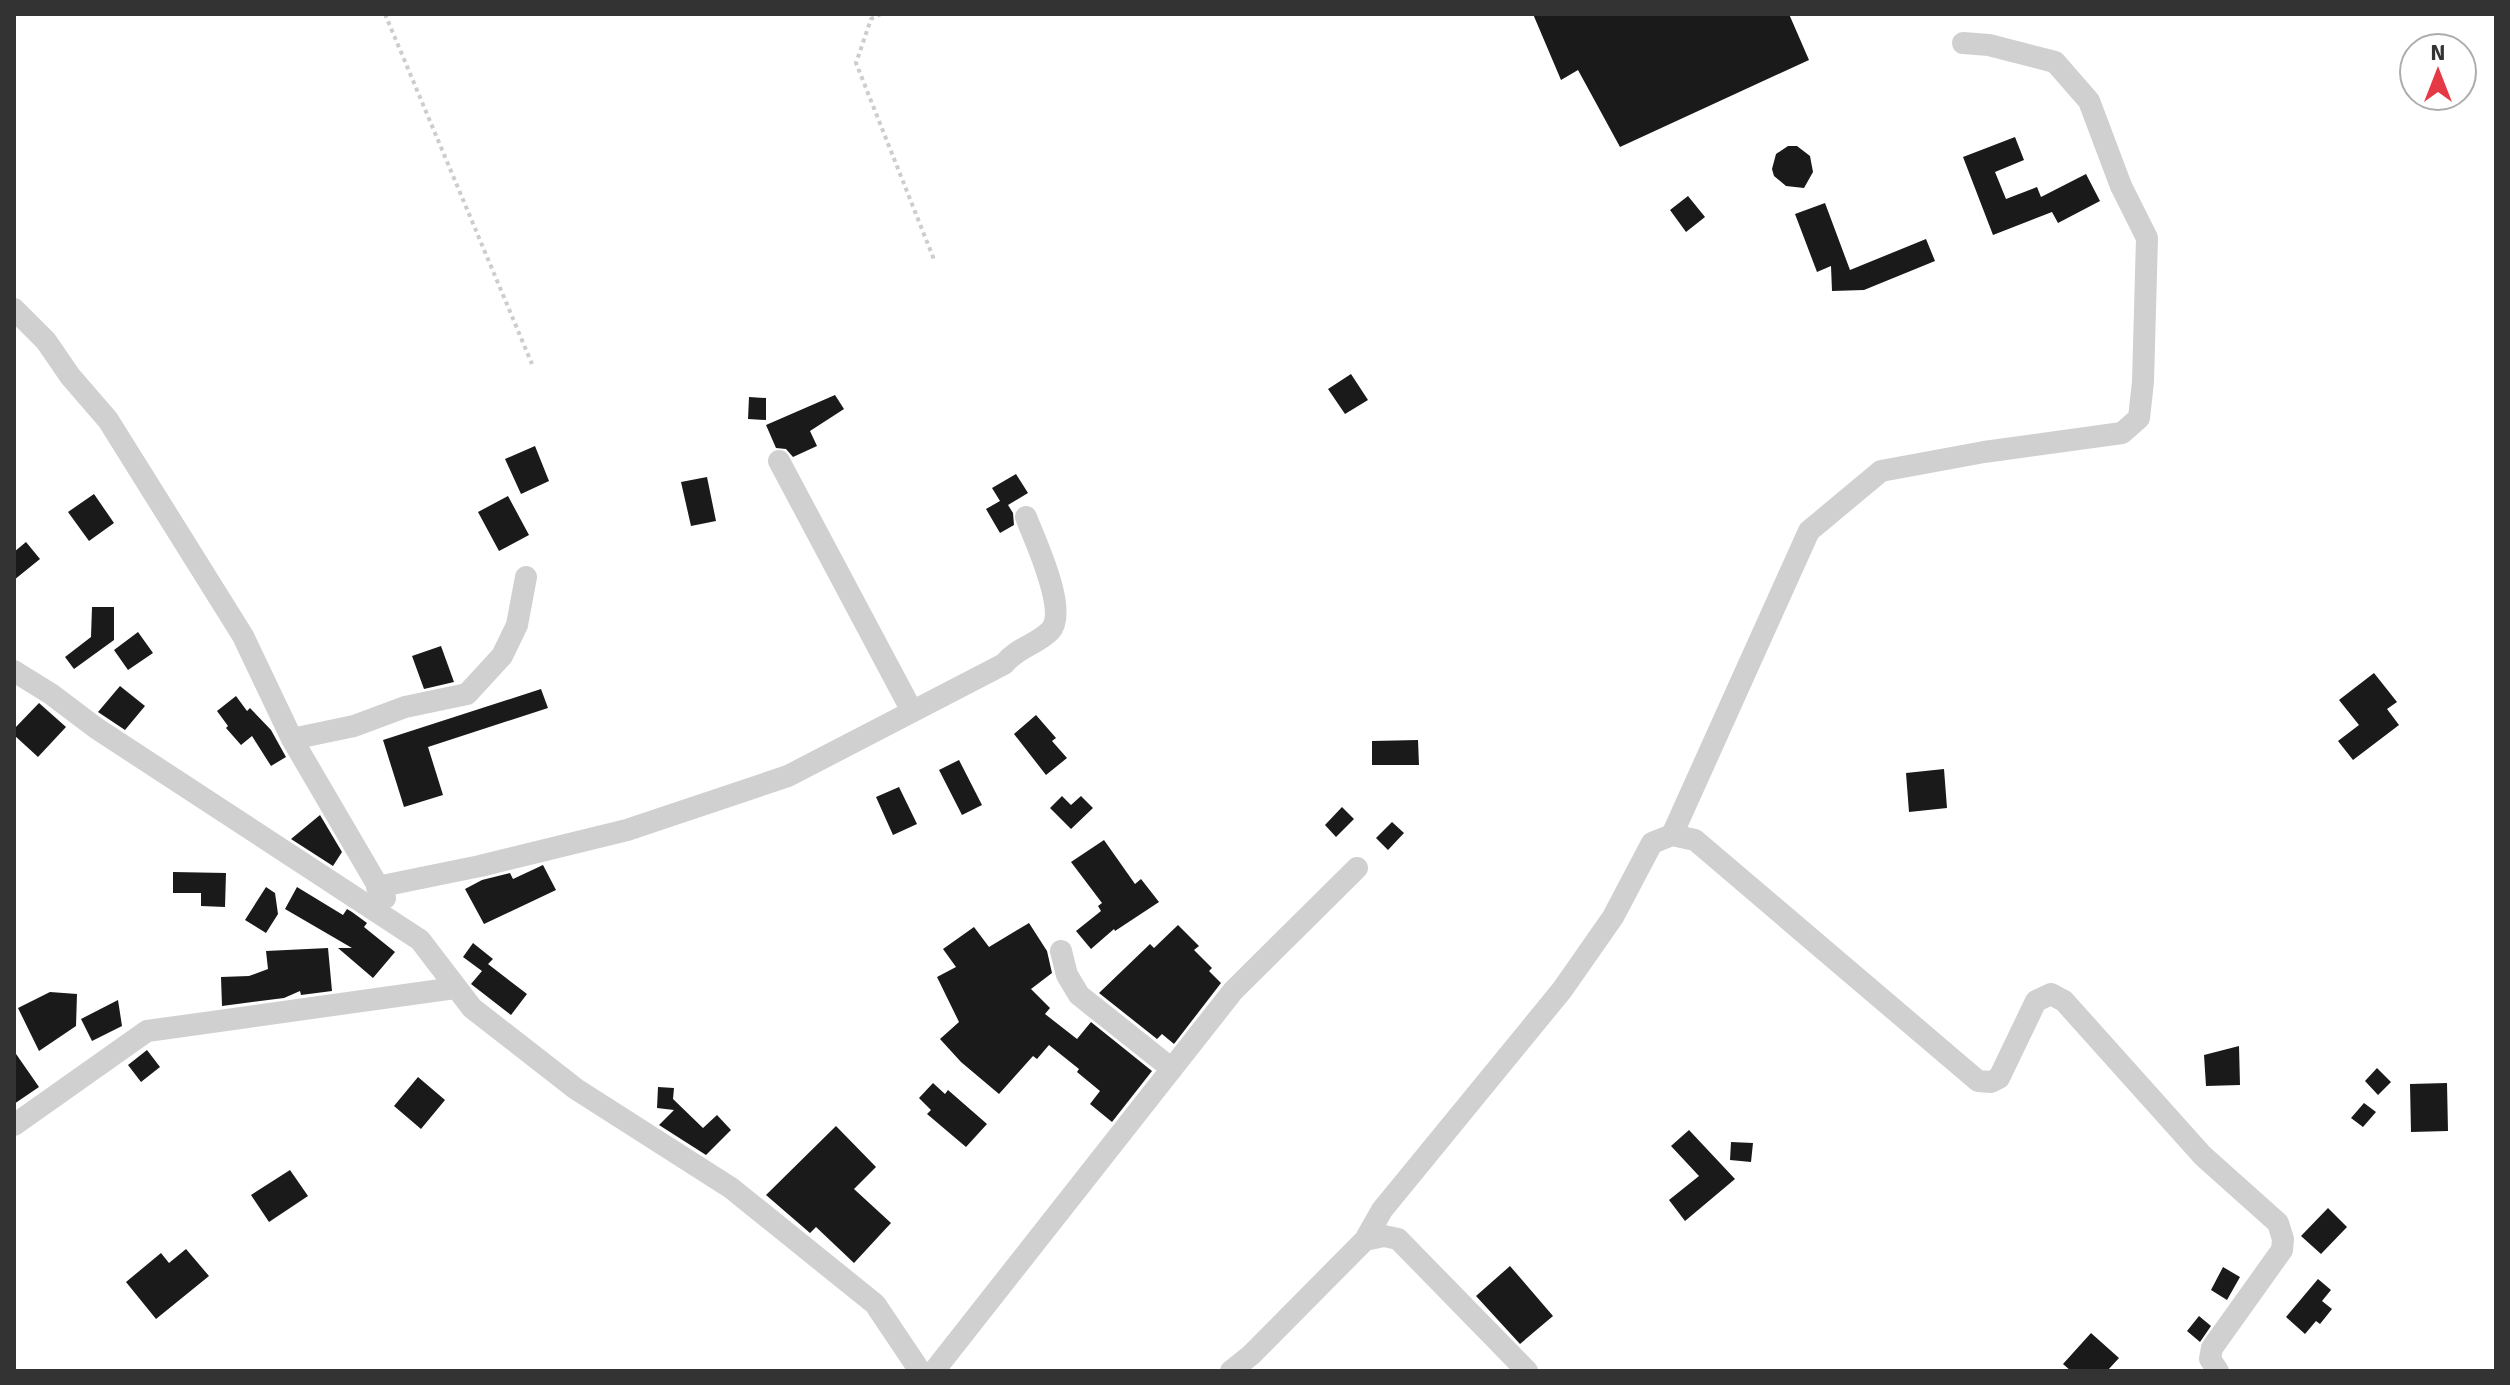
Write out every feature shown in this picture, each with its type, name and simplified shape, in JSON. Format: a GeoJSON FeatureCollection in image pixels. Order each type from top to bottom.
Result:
{"type":"FeatureCollection","features":[{"type":"Feature","properties":{"kind":"street"},"geometry":{"type":"LineString","coordinates":[[1672,835],[1809,531],[1881,471],[1984,452],[2122,433],[2139,418],[2147,238],[2121,186],[2089,101],[2055,62],[1989,45],[1963,43]]}},
{"type":"Feature","properties":{"kind":"street"},"geometry":{"type":"LineString","coordinates":[[14,309],[46,341],[70,376],[108,420],[243,636],[292,739],[377,887],[472,1008],[576,1089],[731,1188],[875,1304],[920,1371]]}},
{"type":"Feature","properties":{"kind":"street"},"geometry":{"type":"LineString","coordinates":[[779,461],[912,711]]}},
{"type":"Feature","properties":{"kind":"street"},"geometry":{"type":"LineString","coordinates":[[377,887],[480,866],[627,830],[788,776],[1004,664],[1014,652],[1047,633],[1056,623],[1057,603],[1026,517]]}},
{"type":"Feature","properties":{"kind":"street"},"geometry":{"type":"LineString","coordinates":[[292,739],[354,726],[405,707],[467,694],[502,656],[517,625],[526,577]]}},
{"type":"Feature","properties":{"kind":"street"},"geometry":{"type":"LineString","coordinates":[[14,671],[109,737],[420,940]]}},
{"type":"Feature","properties":{"kind":"street"},"geometry":{"type":"LineString","coordinates":[[1231,1371],[1251,1355],[1365,1240],[1382,1210],[1562,990],[1613,917],[1652,843],[1672,835],[1695,840],[1978,1081],[1991,1082],[1999,1078],[2036,1001],[2051,994],[2064,1001],[2203,1156],[2278,1223],[2283,1239],[2282,1250],[2212,1348],[2210,1359],[2218,1371]]}},
{"type":"Feature","properties":{"kind":"street"},"geometry":{"type":"LineString","coordinates":[[934,1371],[1233,991],[1357,868]]}},
{"type":"Feature","properties":{"kind":"street"},"geometry":{"type":"LineString","coordinates":[[1061,951],[1067,975],[1079,995],[1172,1069]]}},
{"type":"Feature","properties":{"kind":"street"},"geometry":{"type":"LineString","coordinates":[[14,1125],[147,1031],[455,988]]}},
{"type":"Feature","properties":{"kind":"street"},"geometry":{"type":"LineString","coordinates":[[1365,1240],[1384,1236],[1398,1239],[1527,1371]]}},
{"type":"Feature","properties":{"kind":"path"},"geometry":{"type":"LineString","coordinates":[[385,14],[532,364]]}},
{"type":"Feature","properties":{"kind":"path"},"geometry":{"type":"LineString","coordinates":[[881,14],[871,19],[856,63],[935,262]]}},
{"type":"Feature","properties":{"kind":"building"},"geometry":{"type":"Polygon","coordinates":[[[1533,14],[1789,14],[1809,60],[1620,147],[1578,70],[1561,80],[1533,14]]]}},
{"type":"Feature","properties":{"kind":"building"},"geometry":{"type":"Polygon","coordinates":[[[2015,137],[2024,160],[1995,172],[2006,199],[2037,187],[2041,197],[2086,174],[2100,201],[2058,223],[2052,212],[1993,235],[1963,157],[2015,137]]]}},
{"type":"Feature","properties":{"kind":"building"},"geometry":{"type":"Polygon","coordinates":[[[1788,146],[1797,146],[1810,156],[1813,172],[1804,188],[1786,186],[1774,176],[1772,169],[1776,154],[1788,146]]]}},
{"type":"Feature","properties":{"kind":"building"},"geometry":{"type":"Polygon","coordinates":[[[1688,196],[1705,217],[1686,232],[1670,210],[1688,196]]]}},
{"type":"Feature","properties":{"kind":"building"},"geometry":{"type":"Polygon","coordinates":[[[1825,203],[1850,270],[1926,239],[1935,261],[1864,290],[1832,291],[1831,266],[1817,272],[1795,214],[1825,203]]]}},
{"type":"Feature","properties":{"kind":"building"},"geometry":{"type":"Polygon","coordinates":[[[1351,374],[1368,400],[1345,414],[1328,389],[1351,374]]]}},
{"type":"Feature","properties":{"kind":"building"},"geometry":{"type":"Polygon","coordinates":[[[835,395],[844,409],[810,431],[817,446],[793,457],[786,449],[776,448],[766,425],[835,395]]]}},
{"type":"Feature","properties":{"kind":"building"},"geometry":{"type":"Polygon","coordinates":[[[749,397],[766,398],[766,420],[748,419],[749,397]]]}},
{"type":"Feature","properties":{"kind":"building"},"geometry":{"type":"Polygon","coordinates":[[[535,446],[549,481],[521,494],[505,459],[535,446]]]}},
{"type":"Feature","properties":{"kind":"building"},"geometry":{"type":"Polygon","coordinates":[[[1016,474],[1028,493],[1008,505],[1013,513],[1014,525],[1000,533],[986,509],[1000,501],[992,488],[1016,474]]]}},
{"type":"Feature","properties":{"kind":"building"},"geometry":{"type":"Polygon","coordinates":[[[707,477],[716,521],[691,526],[681,482],[707,477]]]}},
{"type":"Feature","properties":{"kind":"building"},"geometry":{"type":"Polygon","coordinates":[[[94,494],[114,523],[89,541],[68,512],[94,494]]]}},
{"type":"Feature","properties":{"kind":"building"},"geometry":{"type":"Polygon","coordinates":[[[508,496],[529,535],[499,551],[478,512],[508,496]]]}},
{"type":"Feature","properties":{"kind":"building"},"geometry":{"type":"Polygon","coordinates":[[[26,542],[40,559],[14,580],[14,552],[26,542]]]}},
{"type":"Feature","properties":{"kind":"building"},"geometry":{"type":"Polygon","coordinates":[[[92,607],[114,607],[114,640],[74,669],[65,657],[91,637],[92,607]]]}},
{"type":"Feature","properties":{"kind":"building"},"geometry":{"type":"Polygon","coordinates":[[[138,632],[153,653],[128,670],[114,650],[138,632]]]}},
{"type":"Feature","properties":{"kind":"building"},"geometry":{"type":"Polygon","coordinates":[[[441,646],[454,682],[424,689],[412,656],[441,646]]]}},
{"type":"Feature","properties":{"kind":"building"},"geometry":{"type":"Polygon","coordinates":[[[2374,673],[2397,702],[2387,709],[2399,725],[2353,760],[2338,741],[2359,725],[2339,700],[2374,673]]]}},
{"type":"Feature","properties":{"kind":"building"},"geometry":{"type":"Polygon","coordinates":[[[120,686],[145,706],[125,730],[98,712],[120,686]]]}},
{"type":"Feature","properties":{"kind":"building"},"geometry":{"type":"Polygon","coordinates":[[[541,689],[548,708],[428,747],[443,795],[404,807],[383,740],[541,689]]]}},
{"type":"Feature","properties":{"kind":"building"},"geometry":{"type":"Polygon","coordinates":[[[236,696],[247,711],[250,708],[271,730],[286,757],[271,766],[252,736],[241,745],[226,728],[228,726],[217,711],[236,696]]]}},
{"type":"Feature","properties":{"kind":"building"},"geometry":{"type":"Polygon","coordinates":[[[39,703],[66,727],[38,757],[14,735],[14,729],[39,703]]]}},
{"type":"Feature","properties":{"kind":"building"},"geometry":{"type":"Polygon","coordinates":[[[1036,715],[1056,738],[1052,741],[1067,758],[1046,775],[1014,734],[1036,715]]]}},
{"type":"Feature","properties":{"kind":"building"},"geometry":{"type":"Polygon","coordinates":[[[1418,740],[1419,765],[1372,765],[1372,741],[1418,740]]]}},
{"type":"Feature","properties":{"kind":"building"},"geometry":{"type":"Polygon","coordinates":[[[959,760],[982,805],[962,815],[939,770],[959,760]]]}},
{"type":"Feature","properties":{"kind":"building"},"geometry":{"type":"Polygon","coordinates":[[[1944,769],[1947,808],[1909,812],[1906,773],[1944,769]]]}},
{"type":"Feature","properties":{"kind":"building"},"geometry":{"type":"Polygon","coordinates":[[[899,787],[917,824],[893,835],[876,797],[899,787]]]}},
{"type":"Feature","properties":{"kind":"building"},"geometry":{"type":"Polygon","coordinates":[[[1062,796],[1071,805],[1081,796],[1093,808],[1071,829],[1050,808],[1062,796]]]}},
{"type":"Feature","properties":{"kind":"building"},"geometry":{"type":"Polygon","coordinates":[[[1342,807],[1354,819],[1336,837],[1325,825],[1342,807]]]}},
{"type":"Feature","properties":{"kind":"building"},"geometry":{"type":"Polygon","coordinates":[[[320,815],[342,852],[333,866],[291,839],[320,815]]]}},
{"type":"Feature","properties":{"kind":"building"},"geometry":{"type":"Polygon","coordinates":[[[1392,822],[1404,833],[1388,850],[1376,838],[1392,822]]]}},
{"type":"Feature","properties":{"kind":"building"},"geometry":{"type":"Polygon","coordinates":[[[1104,840],[1135,884],[1141,879],[1159,902],[1114,929],[1091,949],[1076,931],[1101,911],[1098,906],[1102,903],[1071,862],[1104,840]]]}},
{"type":"Feature","properties":{"kind":"building"},"geometry":{"type":"Polygon","coordinates":[[[543,865],[556,890],[484,924],[465,889],[482,880],[510,873],[513,879],[543,865]]]}},
{"type":"Feature","properties":{"kind":"building"},"geometry":{"type":"Polygon","coordinates":[[[173,872],[226,873],[225,907],[201,906],[201,893],[173,893],[173,872]]]}},
{"type":"Feature","properties":{"kind":"building"},"geometry":{"type":"Polygon","coordinates":[[[266,887],[275,893],[278,914],[266,933],[245,920],[266,887]]]}},
{"type":"Feature","properties":{"kind":"building"},"geometry":{"type":"Polygon","coordinates":[[[297,887],[343,915],[347,909],[352,912],[367,923],[364,927],[395,952],[373,978],[338,948],[352,948],[285,909],[297,887]]]}},
{"type":"Feature","properties":{"kind":"building"},"geometry":{"type":"Polygon","coordinates":[[[1029,923],[1047,951],[1052,973],[1031,989],[1050,1008],[1045,1014],[1077,1039],[1091,1022],[1152,1071],[1112,1122],[1090,1104],[1100,1091],[1049,1045],[1037,1059],[1033,1056],[999,1094],[961,1062],[940,1039],[959,1022],[937,977],[956,967],[943,949],[974,927],[989,947],[1029,923]]]}},
{"type":"Feature","properties":{"kind":"building"},"geometry":{"type":"Polygon","coordinates":[[[1178,925],[1199,946],[1194,950],[1212,968],[1209,971],[1221,983],[1174,1044],[1162,1034],[1157,1039],[1099,993],[1150,944],[1154,948],[1178,925]]]}},
{"type":"Feature","properties":{"kind":"building"},"geometry":{"type":"Polygon","coordinates":[[[473,943],[493,959],[488,964],[527,994],[511,1015],[471,984],[482,971],[463,957],[473,943]]]}},
{"type":"Feature","properties":{"kind":"building"},"geometry":{"type":"Polygon","coordinates":[[[328,948],[332,991],[301,995],[300,991],[284,998],[222,1006],[221,977],[249,976],[268,969],[266,951],[328,948]]]}},
{"type":"Feature","properties":{"kind":"building"},"geometry":{"type":"Polygon","coordinates":[[[50,992],[77,994],[76,1026],[39,1051],[18,1008],[50,992]]]}},
{"type":"Feature","properties":{"kind":"building"},"geometry":{"type":"Polygon","coordinates":[[[118,1000],[122,1026],[92,1041],[81,1019],[118,1000]]]}},
{"type":"Feature","properties":{"kind":"building"},"geometry":{"type":"Polygon","coordinates":[[[2239,1046],[2240,1085],[2206,1086],[2204,1055],[2239,1046]]]}},
{"type":"Feature","properties":{"kind":"building"},"geometry":{"type":"Polygon","coordinates":[[[147,1050],[160,1067],[141,1082],[128,1065],[147,1050]]]}},
{"type":"Feature","properties":{"kind":"building"},"geometry":{"type":"Polygon","coordinates":[[[14,1051],[39,1087],[14,1104],[14,1051]]]}},
{"type":"Feature","properties":{"kind":"building"},"geometry":{"type":"Polygon","coordinates":[[[2377,1068],[2391,1082],[2378,1095],[2365,1081],[2377,1068]]]}},
{"type":"Feature","properties":{"kind":"building"},"geometry":{"type":"Polygon","coordinates":[[[418,1077],[445,1100],[421,1129],[394,1106],[418,1077]]]}},
{"type":"Feature","properties":{"kind":"building"},"geometry":{"type":"Polygon","coordinates":[[[933,1083],[945,1094],[948,1090],[987,1124],[966,1147],[927,1114],[931,1110],[919,1098],[933,1083]]]}},
{"type":"Feature","properties":{"kind":"building"},"geometry":{"type":"Polygon","coordinates":[[[2447,1083],[2448,1131],[2411,1132],[2410,1084],[2447,1083]]]}},
{"type":"Feature","properties":{"kind":"building"},"geometry":{"type":"Polygon","coordinates":[[[658,1087],[674,1088],[673,1099],[703,1128],[717,1115],[731,1130],[706,1155],[659,1125],[674,1110],[657,1108],[658,1087]]]}},
{"type":"Feature","properties":{"kind":"building"},"geometry":{"type":"Polygon","coordinates":[[[2364,1103],[2376,1112],[2363,1127],[2351,1118],[2364,1103]]]}},
{"type":"Feature","properties":{"kind":"building"},"geometry":{"type":"Polygon","coordinates":[[[836,1126],[876,1167],[854,1189],[891,1223],[854,1263],[816,1227],[810,1233],[766,1195],[836,1126]]]}},
{"type":"Feature","properties":{"kind":"building"},"geometry":{"type":"Polygon","coordinates":[[[1689,1130],[1735,1179],[1685,1221],[1669,1200],[1699,1176],[1671,1146],[1689,1130]]]}},
{"type":"Feature","properties":{"kind":"building"},"geometry":{"type":"Polygon","coordinates":[[[1731,1142],[1753,1143],[1751,1162],[1730,1160],[1731,1142]]]}},
{"type":"Feature","properties":{"kind":"building"},"geometry":{"type":"Polygon","coordinates":[[[290,1170],[308,1196],[269,1222],[251,1195],[290,1170]]]}},
{"type":"Feature","properties":{"kind":"building"},"geometry":{"type":"Polygon","coordinates":[[[2328,1208],[2347,1227],[2321,1254],[2301,1236],[2328,1208]]]}},
{"type":"Feature","properties":{"kind":"building"},"geometry":{"type":"Polygon","coordinates":[[[186,1249],[209,1276],[156,1319],[126,1282],[161,1253],[169,1263],[186,1249]]]}},
{"type":"Feature","properties":{"kind":"building"},"geometry":{"type":"Polygon","coordinates":[[[1510,1266],[1553,1316],[1520,1344],[1476,1296],[1510,1266]]]}},
{"type":"Feature","properties":{"kind":"building"},"geometry":{"type":"Polygon","coordinates":[[[2223,1267],[2240,1277],[2227,1300],[2211,1290],[2223,1267]]]}},
{"type":"Feature","properties":{"kind":"building"},"geometry":{"type":"Polygon","coordinates":[[[2318,1279],[2331,1290],[2322,1301],[2332,1309],[2320,1324],[2316,1321],[2305,1334],[2286,1317],[2318,1279]]]}},
{"type":"Feature","properties":{"kind":"building"},"geometry":{"type":"Polygon","coordinates":[[[2199,1316],[2211,1326],[2200,1342],[2187,1331],[2199,1316]]]}},
{"type":"Feature","properties":{"kind":"building"},"geometry":{"type":"Polygon","coordinates":[[[2091,1333],[2119,1358],[2107,1371],[2071,1371],[2063,1364],[2091,1333]]]}}]}
